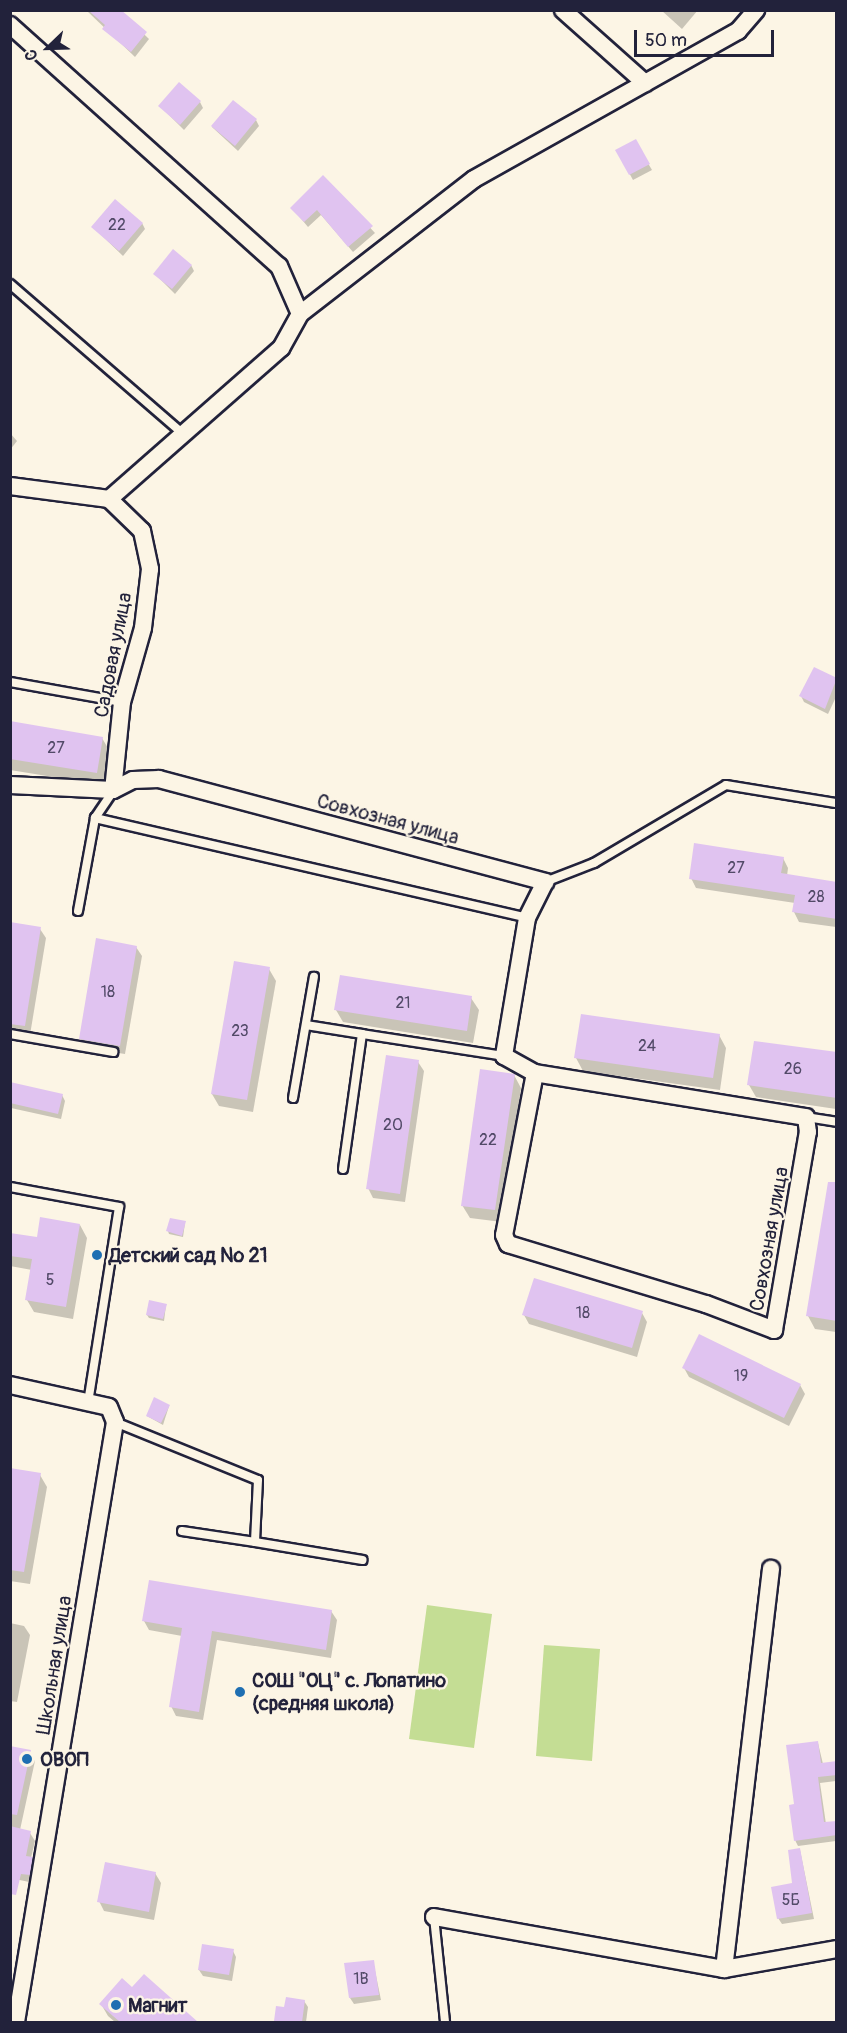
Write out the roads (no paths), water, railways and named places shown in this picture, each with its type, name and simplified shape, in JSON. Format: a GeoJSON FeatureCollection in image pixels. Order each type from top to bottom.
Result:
{"type":"FeatureCollection","features":[{"type":"Feature","properties":{"kind":"street"},"geometry":{"type":"LineString","coordinates":[[562,10],[645,83]]}},
{"type":"Feature","properties":{"kind":"street"},"geometry":{"type":"LineString","coordinates":[[10,486],[110,499],[181,432],[281,348],[300,314],[474,179],[738,31],[756,10]]}},
{"type":"Feature","properties":{"kind":"street"},"geometry":{"type":"LineString","coordinates":[[10,25],[279,266],[300,314]]}},
{"type":"Feature","properties":{"kind":"street","name":"Садовая улица"},"geometry":{"type":"LineString","coordinates":[[110,499],[142,531],[150,569],[144,628],[122,702],[113,790]]}},
{"type":"Feature","properties":{"kind":"street","name":"Совхозная улица"},"geometry":{"type":"LineString","coordinates":[[10,785],[113,790],[133,780],[159,780],[545,882]]}},
{"type":"Feature","properties":{"kind":"street"},"geometry":{"type":"LineString","coordinates":[[545,882],[527,918],[504,1056],[535,1073],[806,1117]]}},
{"type":"Feature","properties":{"kind":"street","name":"Совхозная улица"},"geometry":{"type":"LineString","coordinates":[[535,1073],[504,1235],[508,1244],[706,1304],[774,1330],[808,1132],[806,1117]]}},
{"type":"Feature","properties":{"kind":"street"},"geometry":{"type":"LineString","coordinates":[[10,1385],[109,1407],[115,1422]]}},
{"type":"Feature","properties":{"kind":"street","name":"Школьная улица"},"geometry":{"type":"LineString","coordinates":[[16,2022],[115,1422]]}},
{"type":"Feature","properties":{"kind":"street"},"geometry":{"type":"LineString","coordinates":[[724,1969],[771,1569]]}},
{"type":"Feature","properties":{"kind":"street"},"geometry":{"type":"LineString","coordinates":[[434,1917],[724,1969],[837,1949]]}},
{"type":"Feature","properties":{"kind":"lane"},"geometry":{"type":"LineString","coordinates":[[10,284],[181,432]]}},
{"type":"Feature","properties":{"kind":"lane"},"geometry":{"type":"LineString","coordinates":[[10,682],[122,702]]}},
{"type":"Feature","properties":{"kind":"lane"},"geometry":{"type":"LineString","coordinates":[[545,882],[594,863],[726,785],[837,803]]}},
{"type":"Feature","properties":{"kind":"lane"},"geometry":{"type":"LineString","coordinates":[[78,911],[95,818],[113,790]]}},
{"type":"Feature","properties":{"kind":"lane"},"geometry":{"type":"LineString","coordinates":[[95,818],[527,918]]}},
{"type":"Feature","properties":{"kind":"lane"},"geometry":{"type":"LineString","coordinates":[[293,1098],[314,977]]}},
{"type":"Feature","properties":{"kind":"lane"},"geometry":{"type":"LineString","coordinates":[[306,1025],[504,1056]]}},
{"type":"Feature","properties":{"kind":"lane"},"geometry":{"type":"LineString","coordinates":[[343,1169],[362,1034]]}},
{"type":"Feature","properties":{"kind":"lane"},"geometry":{"type":"LineString","coordinates":[[10,1035],[112,1052]]}},
{"type":"Feature","properties":{"kind":"lane"},"geometry":{"type":"LineString","coordinates":[[806,1117],[837,1122]]}},
{"type":"Feature","properties":{"kind":"lane"},"geometry":{"type":"LineString","coordinates":[[10,1187],[119,1207],[88,1402]]}},
{"type":"Feature","properties":{"kind":"lane"},"geometry":{"type":"LineString","coordinates":[[115,1422],[258,1480],[255,1542]]}},
{"type":"Feature","properties":{"kind":"lane"},"geometry":{"type":"LineString","coordinates":[[182,1531],[363,1560]]}},
{"type":"Feature","properties":{"kind":"lane"},"geometry":{"type":"LineString","coordinates":[[434,1917],[445,2022]]}},
{"type":"Feature","properties":{"kind":"place","name":"Детский сад № 21"},"geometry":{"type":"Point","coordinates":[97,1255]}},
{"type":"Feature","properties":{"kind":"place","name":"СОШ \"ОЦ\" с. Лопатино (средняя школа)"},"geometry":{"type":"Point","coordinates":[240,1692]}},
{"type":"Feature","properties":{"kind":"place","name":"ОВОП"},"geometry":{"type":"Point","coordinates":[27,1759]}},
{"type":"Feature","properties":{"kind":"place","name":"Магнит"},"geometry":{"type":"Point","coordinates":[116,2005]}}]}
